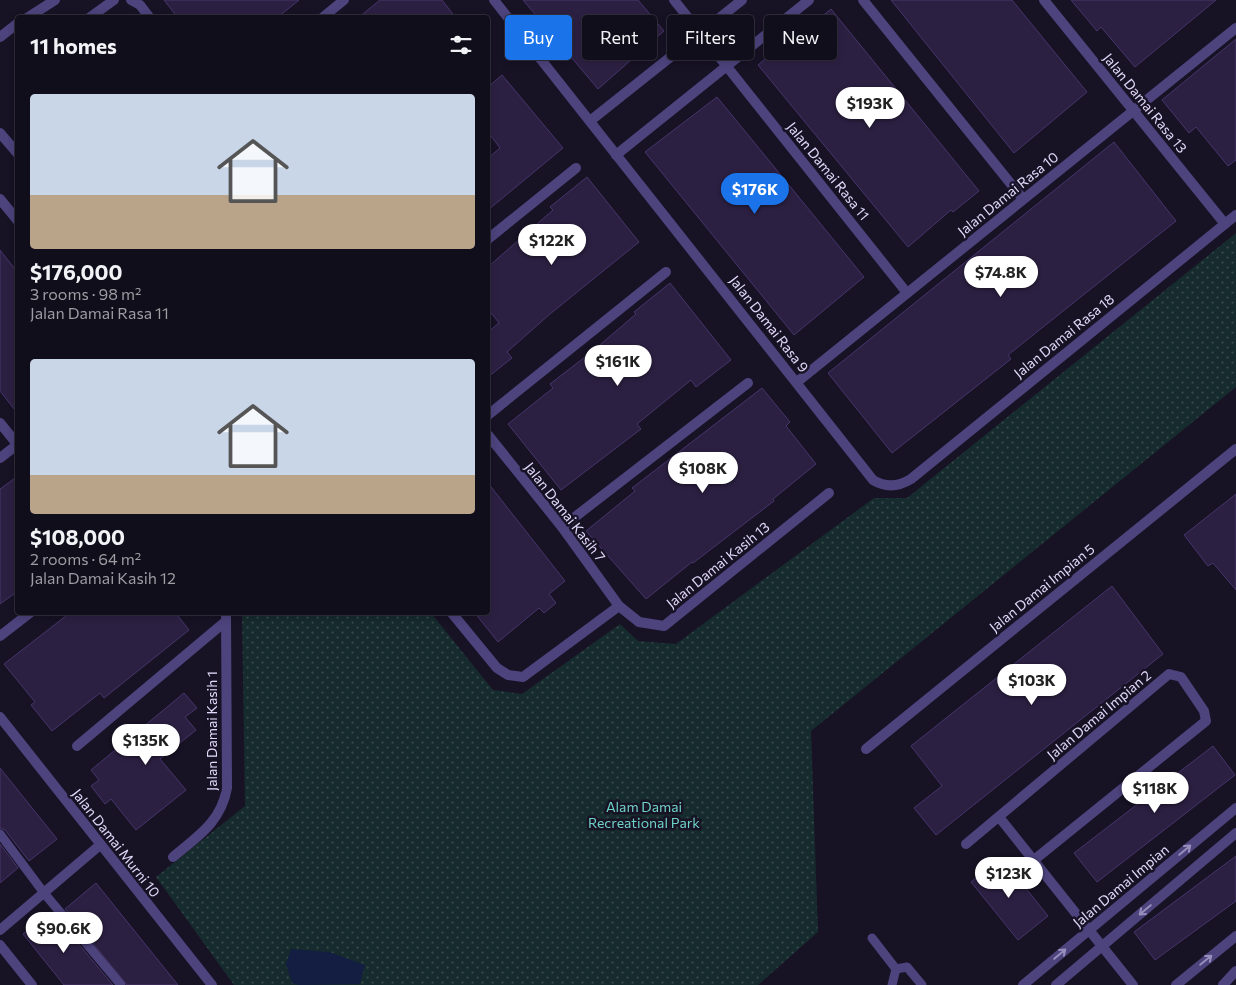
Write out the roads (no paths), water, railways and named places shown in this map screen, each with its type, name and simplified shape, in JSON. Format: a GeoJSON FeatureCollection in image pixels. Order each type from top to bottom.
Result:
{"type":"FeatureCollection","features":[{"type":"Feature","properties":{"kind":"street"},"geometry":{"type":"LineString","coordinates":[[32,15],[55,0]]}},
{"type":"Feature","properties":{"kind":"street"},"geometry":{"type":"LineString","coordinates":[[94,15],[114,0]]}},
{"type":"Feature","properties":{"kind":"street"},"geometry":{"type":"LineString","coordinates":[[131,0],[140,5],[148,15]]}},
{"type":"Feature","properties":{"kind":"street"},"geometry":{"type":"LineString","coordinates":[[326,15],[344,0]]}},
{"type":"Feature","properties":{"kind":"street","name":"Jalan Damai Rasa 9"},"geometry":{"type":"LineString","coordinates":[[494,0],[873,480],[881,485],[892,486],[911,479]]}},
{"type":"Feature","properties":{"kind":"street","name":"Jalan Damai Rasa 11"},"geometry":{"type":"LineString","coordinates":[[674,0],[685,15]]}},
{"type":"Feature","properties":{"kind":"street"},"geometry":{"type":"LineString","coordinates":[[723,15],[742,0]]}},
{"type":"Feature","properties":{"kind":"street"},"geometry":{"type":"LineString","coordinates":[[616,155],[808,0]]}},
{"type":"Feature","properties":{"kind":"street"},"geometry":{"type":"LineString","coordinates":[[863,0],[1023,199]]}},
{"type":"Feature","properties":{"kind":"street","name":"Jalan Damai Rasa 13"},"geometry":{"type":"LineString","coordinates":[[1044,0],[1225,224]]}},
{"type":"Feature","properties":{"kind":"street"},"geometry":{"type":"LineString","coordinates":[[0,37],[15,25]]}},
{"type":"Feature","properties":{"kind":"street","name":"Jalan Damai Rasa 10"},"geometry":{"type":"LineString","coordinates":[[797,382],[1236,28]]}},
{"type":"Feature","properties":{"kind":"street"},"geometry":{"type":"LineString","coordinates":[[590,121],[667,60]]}},
{"type":"Feature","properties":{"kind":"street","name":"Jalan Damai Rasa 11"},"geometry":{"type":"LineString","coordinates":[[721,60],[907,293]]}},
{"type":"Feature","properties":{"kind":"street"},"geometry":{"type":"LineString","coordinates":[[0,133],[15,150]]}},
{"type":"Feature","properties":{"kind":"street"},"geometry":{"type":"LineString","coordinates":[[490,237],[576,168]]}},
{"type":"Feature","properties":{"kind":"street"},"geometry":{"type":"LineString","coordinates":[[0,199],[15,217]]}},
{"type":"Feature","properties":{"kind":"street","name":"Jalan Damai Rasa 18"},"geometry":{"type":"LineString","coordinates":[[911,479],[1236,215]]}},
{"type":"Feature","properties":{"kind":"street"},"geometry":{"type":"LineString","coordinates":[[490,412],[666,272]]}},
{"type":"Feature","properties":{"kind":"street"},"geometry":{"type":"LineString","coordinates":[[562,527],[748,383]]}},
{"type":"Feature","properties":{"kind":"street"},"geometry":{"type":"LineString","coordinates":[[0,422],[15,441]]}},
{"type":"Feature","properties":{"kind":"street","name":"Jalan Damai Kasih 7"},"geometry":{"type":"LineString","coordinates":[[490,437],[562,527],[619,606]]}},
{"type":"Feature","properties":{"kind":"street"},"geometry":{"type":"LineString","coordinates":[[0,458],[15,446]]}},
{"type":"Feature","properties":{"kind":"street","name":"Jalan Damai Impian 5"},"geometry":{"type":"LineString","coordinates":[[866,748],[1236,448]]}},
{"type":"Feature","properties":{"kind":"street","name":"Jalan Damai Kasih 13"},"geometry":{"type":"LineString","coordinates":[[619,606],[639,622],[664,626],[829,493]]}},
{"type":"Feature","properties":{"kind":"street"},"geometry":{"type":"LineString","coordinates":[[454,615],[497,668],[508,675],[523,677],[619,606]]}},
{"type":"Feature","properties":{"kind":"street"},"geometry":{"type":"LineString","coordinates":[[0,636],[27,615]]}},
{"type":"Feature","properties":{"kind":"street"},"geometry":{"type":"LineString","coordinates":[[77,746],[226,617]]}},
{"type":"Feature","properties":{"kind":"street","name":"Jalan Damai Kasih 1"},"geometry":{"type":"LineString","coordinates":[[172,857],[203,833],[224,805],[227,788],[226,617]]}},
{"type":"Feature","properties":{"kind":"street","name":"Jalan Damai Impian 2"},"geometry":{"type":"LineString","coordinates":[[966,844],[1169,674],[1182,677],[1204,711],[1206,721],[1034,860]]}},
{"type":"Feature","properties":{"kind":"street","name":"Jalan Damai Murni 10"},"geometry":{"type":"LineString","coordinates":[[0,718],[212,985]]}},
{"type":"Feature","properties":{"kind":"street","name":"Jalan Damai Impian"},"geometry":{"type":"LineString","coordinates":[[1023,985],[1236,808]]}},
{"type":"Feature","properties":{"kind":"street"},"geometry":{"type":"LineString","coordinates":[[999,817],[1133,985]]}},
{"type":"Feature","properties":{"kind":"street"},"geometry":{"type":"LineString","coordinates":[[1056,985],[1236,833]]}},
{"type":"Feature","properties":{"kind":"street"},"geometry":{"type":"LineString","coordinates":[[0,930],[100,845]]}},
{"type":"Feature","properties":{"kind":"street"},"geometry":{"type":"LineString","coordinates":[[1176,985],[1236,936]]}},
{"type":"Feature","properties":{"kind":"street"},"geometry":{"type":"LineString","coordinates":[[0,945],[32,985]]}},
{"type":"Feature","properties":{"kind":"street"},"geometry":{"type":"LineString","coordinates":[[1223,985],[1236,971]]}},
{"type":"Feature","properties":{"kind":"lane"},"geometry":{"type":"LineString","coordinates":[[0,834],[44,893],[121,985]]}},
{"type":"Feature","properties":{"kind":"lane"},"geometry":{"type":"LineString","coordinates":[[872,938],[896,969]]}},
{"type":"Feature","properties":{"kind":"lane"},"geometry":{"type":"LineString","coordinates":[[896,969],[907,967],[922,985]]}},
{"type":"Feature","properties":{"kind":"lane"},"geometry":{"type":"LineString","coordinates":[[892,985],[896,969]]}},
{"type":"Feature","properties":{"kind":"water"},"geometry":{"type":"Polygon","coordinates":[[[291,949],[329,952],[365,965],[360,984],[299,985],[292,983],[286,964],[291,949]]]}},
{"type":"Feature","properties":{"kind":"park label","name":"Alam Damai Recreational Park"},"geometry":{"type":"Point","coordinates":[644,816]}}]}
